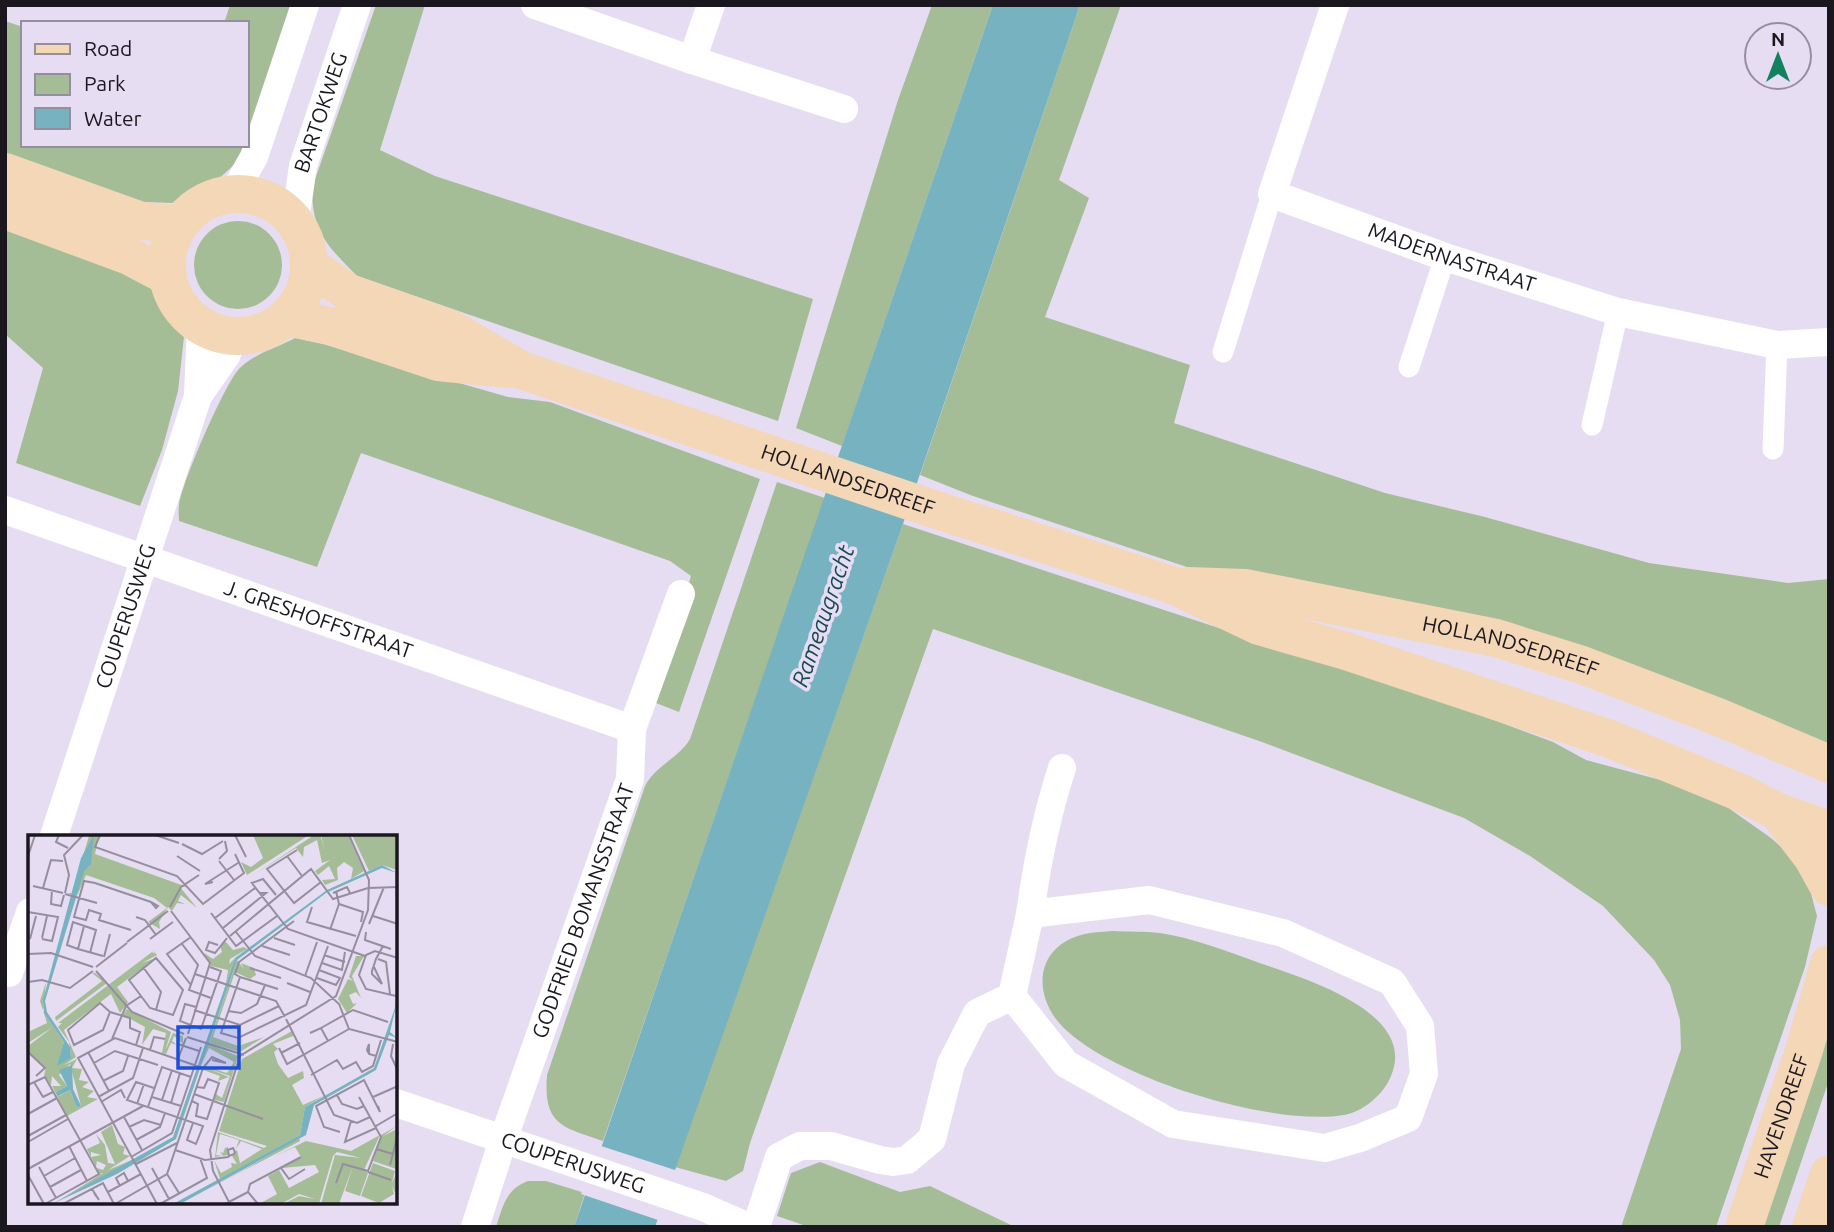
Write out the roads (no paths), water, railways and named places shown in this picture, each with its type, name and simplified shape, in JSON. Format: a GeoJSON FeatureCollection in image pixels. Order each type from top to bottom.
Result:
{"type":"FeatureCollection","features":[{"type":"Feature","properties":{"kind":"main road"},"geometry":{"type":"LineString","coordinates":[[5,172],[141,221],[179,224]]}},
{"type":"Feature","properties":{"kind":"main road"},"geometry":{"type":"LineString","coordinates":[[233,194],[256,195],[278,205],[295,221],[306,242],[309,265],[305,289],[294,309],[286,317],[266,330],[217,330],[181,308],[167,276],[167,252],[179,224],[199,205],[210,199],[233,194]]}},
{"type":"Feature","properties":{"kind":"main road"},"geometry":{"type":"LineString","coordinates":[[5,210],[129,256],[167,276]]}},
{"type":"Feature","properties":{"kind":"main road","name":"HOLLANDSEDREEF"},"geometry":{"type":"LineString","coordinates":[[309,265],[349,293],[451,330],[521,370],[933,509],[1175,586],[1259,626],[1346,651],[1610,739],[1739,792],[1778,812],[1829,830]]}},
{"type":"Feature","properties":{"kind":"main road","name":"HOLLANDSEDREEF"},"geometry":{"type":"LineString","coordinates":[[286,317],[330,326],[438,362],[521,370]]}},
{"type":"Feature","properties":{"kind":"main road","name":"HOLLANDSEDREEF"},"geometry":{"type":"LineString","coordinates":[[1175,586],[1245,588],[1496,638],[1582,665],[1718,717],[1829,764]]}},
{"type":"Feature","properties":{"kind":"main road"},"geometry":{"type":"LineString","coordinates":[[1778,812],[1813,858],[1829,887]]}},
{"type":"Feature","properties":{"kind":"main road","name":"HAVENDREEF"},"geometry":{"type":"LineString","coordinates":[[1744,1227],[1804,1050],[1829,964]]}},
{"type":"Feature","properties":{"kind":"main road"},"geometry":{"type":"LineString","coordinates":[[1811,1227],[1829,1174]]}},
{"type":"Feature","properties":{"kind":"street"},"geometry":{"type":"LineString","coordinates":[[233,194],[254,157],[305,5]]}},
{"type":"Feature","properties":{"kind":"street","name":"BARTOKWEG"},"geometry":{"type":"LineString","coordinates":[[295,221],[303,166],[357,5]]}},
{"type":"Feature","properties":{"kind":"street"},"geometry":{"type":"LineString","coordinates":[[535,5],[844,109]]}},
{"type":"Feature","properties":{"kind":"street"},"geometry":{"type":"LineString","coordinates":[[692,60],[711,5]]}},
{"type":"Feature","properties":{"kind":"street"},"geometry":{"type":"LineString","coordinates":[[1223,352],[1335,5]]}},
{"type":"Feature","properties":{"kind":"street","name":"MADERNASTRAAT"},"geometry":{"type":"LineString","coordinates":[[1272,194],[1446,257],[1618,312],[1777,345],[1829,342]]}},
{"type":"Feature","properties":{"kind":"street"},"geometry":{"type":"LineString","coordinates":[[1409,368],[1446,257]]}},
{"type":"Feature","properties":{"kind":"street"},"geometry":{"type":"LineString","coordinates":[[1592,425],[1618,312]]}},
{"type":"Feature","properties":{"kind":"street","name":"COUPERUSWEG"},"geometry":{"type":"LineString","coordinates":[[54,835],[198,396],[217,330]]}},
{"type":"Feature","properties":{"kind":"street"},"geometry":{"type":"LineString","coordinates":[[1773,449],[1777,345]]}},
{"type":"Feature","properties":{"kind":"street","name":"J. GRESHOFFSTRAAT"},"geometry":{"type":"LineString","coordinates":[[5,510],[632,729]]}},
{"type":"Feature","properties":{"kind":"street","name":"GODFRIED BOMANSSTRAAT"},"geometry":{"type":"LineString","coordinates":[[475,1227],[630,779],[632,729],[681,594]]}},
{"type":"Feature","properties":{"kind":"street"},"geometry":{"type":"LineString","coordinates":[[1012,996],[1030,914],[1046,815],[1062,768]]}},
{"type":"Feature","properties":{"kind":"street"},"geometry":{"type":"LineString","coordinates":[[1012,996],[1066,1064],[1173,1124],[1325,1147],[1360,1138],[1408,1118],[1424,1074],[1420,1026],[1392,982],[1283,933],[1149,900],[1030,914]]}},
{"type":"Feature","properties":{"kind":"street"},"geometry":{"type":"LineString","coordinates":[[15,974],[28,920]]}},
{"type":"Feature","properties":{"kind":"street"},"geometry":{"type":"LineString","coordinates":[[756,1227],[779,1157],[800,1146],[831,1146],[893,1162],[907,1160],[932,1139],[951,1064],[976,1013],[1012,996]]}},
{"type":"Feature","properties":{"kind":"street","name":"COUPERUSWEG"},"geometry":{"type":"LineString","coordinates":[[397,1103],[684,1200],[748,1227]]}},
{"type":"Feature","properties":{"kind":"water","name":"Rameaugracht"},"geometry":{"type":"Polygon","coordinates":[[[993,5],[1080,5],[903,524],[655,1227],[574,1227],[993,5]]]}}]}
